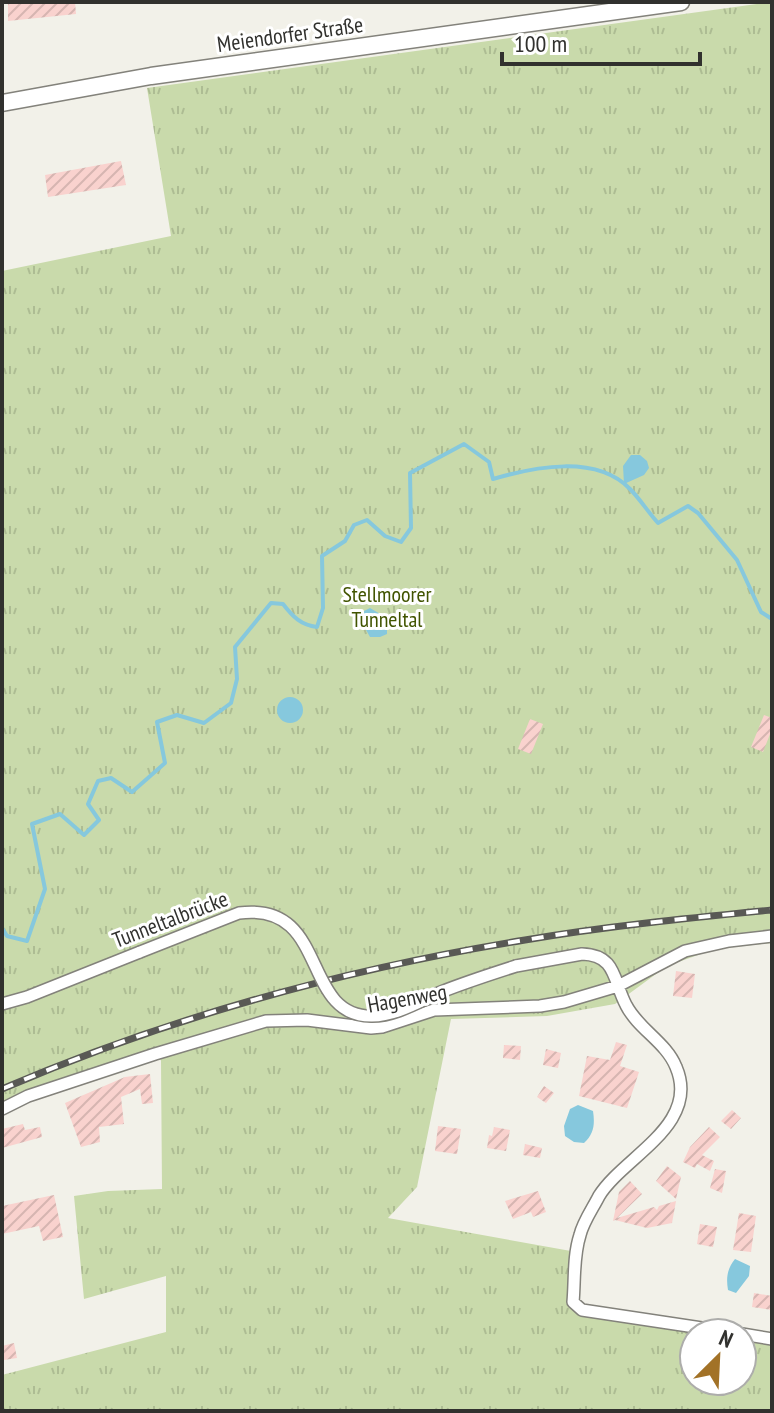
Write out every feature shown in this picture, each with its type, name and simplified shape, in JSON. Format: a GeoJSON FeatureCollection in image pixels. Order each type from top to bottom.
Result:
{"type":"FeatureCollection","features":[{"type":"Feature","properties":{"kind":"main road","name":"Meiendorfer Straße"},"geometry":{"type":"LineString","coordinates":[[2,103],[151,76],[681,2]]}},
{"type":"Feature","properties":{"kind":"street","name":"Tunneltalbrücke"},"geometry":{"type":"LineString","coordinates":[[2,1004],[249,911],[272,915],[297,931],[331,996],[345,1008],[370,1016],[390,1013],[516,966],[592,955],[609,964],[631,1014],[677,1068],[678,1106],[653,1143],[612,1178],[580,1234],[573,1302],[582,1310],[678,1324]]}},
{"type":"Feature","properties":{"kind":"street","name":"Hagenweg"},"geometry":{"type":"LineString","coordinates":[[2,1109],[28,1096],[141,1058],[266,1021],[307,1020],[382,1027],[434,1010],[540,1006],[583,998],[618,986],[685,951],[718,942],[772,936]]}},
{"type":"Feature","properties":{"kind":"green space","name":"Stellmoorer Tunneltal"},"geometry":{"type":"Polygon","coordinates":[[[772,2],[772,943],[715,949],[667,966],[615,1004],[547,1016],[451,1019],[417,1187],[388,1218],[582,1253],[578,1303],[678,1319],[678,1397],[758,1397],[758,1332],[772,1334],[772,1411],[2,1411],[2,1375],[166,1332],[166,1276],[84,1299],[74,1196],[162,1189],[161,1061],[157,1047],[2,1103],[2,271],[171,236],[147,88],[772,2]]]}},
{"type":"Feature","properties":{"kind":"water"},"geometry":{"type":"Polygon","coordinates":[[[631,455],[640,455],[649,468],[644,475],[624,484],[623,466],[631,455]]]}},
{"type":"Feature","properties":{"kind":"water"},"geometry":{"type":"Polygon","coordinates":[[[370,608],[387,618],[387,634],[370,637],[361,621],[364,611],[370,608]]]}},
{"type":"Feature","properties":{"kind":"water"},"geometry":{"type":"Polygon","coordinates":[[[290,697],[299,701],[303,710],[299,719],[290,723],[281,719],[277,710],[281,701],[290,697]]]}},
{"type":"Feature","properties":{"kind":"water"},"geometry":{"type":"Polygon","coordinates":[[[578,1105],[593,1111],[593,1128],[584,1143],[574,1142],[565,1136],[564,1126],[570,1109],[578,1105]]]}},
{"type":"Feature","properties":{"kind":"water"},"geometry":{"type":"Polygon","coordinates":[[[735,1259],[750,1266],[749,1276],[736,1293],[728,1290],[727,1282],[735,1259]]]}},
{"type":"Feature","properties":{"kind":"building"},"geometry":{"type":"Polygon","coordinates":[[[75,2],[76,14],[8,21],[8,3],[75,2]]]}},
{"type":"Feature","properties":{"kind":"building"},"geometry":{"type":"Polygon","coordinates":[[[121,161],[126,185],[48,197],[45,175],[121,161]]]}},
{"type":"Feature","properties":{"kind":"building"},"geometry":{"type":"Polygon","coordinates":[[[764,715],[772,718],[772,729],[763,752],[751,747],[764,715]]]}},
{"type":"Feature","properties":{"kind":"building"},"geometry":{"type":"Polygon","coordinates":[[[530,719],[543,724],[531,754],[518,749],[530,719]]]}},
{"type":"Feature","properties":{"kind":"building"},"geometry":{"type":"Polygon","coordinates":[[[676,971],[695,974],[692,998],[673,996],[676,971]]]}},
{"type":"Feature","properties":{"kind":"building"},"geometry":{"type":"Polygon","coordinates":[[[616,1042],[627,1045],[620,1066],[639,1072],[627,1108],[579,1096],[587,1056],[610,1060],[616,1042]]]}},
{"type":"Feature","properties":{"kind":"building"},"geometry":{"type":"Polygon","coordinates":[[[504,1045],[521,1046],[520,1060],[503,1058],[504,1045]]]}},
{"type":"Feature","properties":{"kind":"building"},"geometry":{"type":"Polygon","coordinates":[[[546,1049],[561,1053],[558,1068],[543,1065],[546,1049]]]}},
{"type":"Feature","properties":{"kind":"building"},"geometry":{"type":"Polygon","coordinates":[[[150,1074],[153,1103],[142,1104],[140,1089],[121,1097],[124,1124],[99,1127],[100,1142],[81,1147],[65,1103],[125,1077],[150,1074]]]}},
{"type":"Feature","properties":{"kind":"building"},"geometry":{"type":"Polygon","coordinates":[[[544,1086],[554,1093],[546,1103],[537,1097],[544,1086]]]}},
{"type":"Feature","properties":{"kind":"building"},"geometry":{"type":"Polygon","coordinates":[[[732,1110],[741,1118],[731,1129],[721,1121],[732,1110]]]}},
{"type":"Feature","properties":{"kind":"building"},"geometry":{"type":"Polygon","coordinates":[[[23,1124],[25,1130],[40,1127],[42,1137],[2,1148],[2,1129],[23,1124]]]}},
{"type":"Feature","properties":{"kind":"building"},"geometry":{"type":"Polygon","coordinates":[[[438,1126],[461,1129],[457,1154],[435,1151],[438,1126]]]}},
{"type":"Feature","properties":{"kind":"building"},"geometry":{"type":"Polygon","coordinates":[[[494,1127],[510,1130],[506,1151],[487,1148],[494,1127]]]}},
{"type":"Feature","properties":{"kind":"building"},"geometry":{"type":"Polygon","coordinates":[[[709,1127],[720,1137],[702,1155],[714,1161],[710,1171],[697,1164],[695,1168],[683,1162],[690,1147],[709,1127]]]}},
{"type":"Feature","properties":{"kind":"building"},"geometry":{"type":"Polygon","coordinates":[[[525,1144],[542,1148],[540,1158],[523,1155],[525,1144]]]}},
{"type":"Feature","properties":{"kind":"building"},"geometry":{"type":"Polygon","coordinates":[[[667,1166],[681,1177],[676,1199],[656,1181],[667,1166]]]}},
{"type":"Feature","properties":{"kind":"building"},"geometry":{"type":"Polygon","coordinates":[[[715,1169],[726,1171],[722,1193],[710,1188],[715,1169]]]}},
{"type":"Feature","properties":{"kind":"building"},"geometry":{"type":"Polygon","coordinates":[[[630,1181],[642,1194],[617,1218],[654,1207],[657,1210],[659,1206],[676,1201],[672,1223],[647,1228],[613,1221],[619,1192],[630,1181]]]}},
{"type":"Feature","properties":{"kind":"building"},"geometry":{"type":"Polygon","coordinates":[[[538,1191],[546,1212],[533,1217],[531,1212],[513,1219],[505,1201],[538,1191]]]}},
{"type":"Feature","properties":{"kind":"building"},"geometry":{"type":"Polygon","coordinates":[[[54,1195],[63,1237],[43,1241],[39,1226],[2,1234],[2,1206],[54,1195]]]}},
{"type":"Feature","properties":{"kind":"building"},"geometry":{"type":"Polygon","coordinates":[[[739,1213],[756,1216],[751,1252],[733,1250],[739,1213]]]}},
{"type":"Feature","properties":{"kind":"building"},"geometry":{"type":"Polygon","coordinates":[[[700,1224],[717,1227],[713,1247],[697,1244],[700,1224]]]}},
{"type":"Feature","properties":{"kind":"building"},"geometry":{"type":"Polygon","coordinates":[[[754,1293],[772,1296],[772,1310],[752,1307],[754,1293]]]}},
{"type":"Feature","properties":{"kind":"building"},"geometry":{"type":"Polygon","coordinates":[[[14,1343],[17,1358],[4,1360],[2,1346],[14,1343]]]}},
{"type":"Feature","properties":{"kind":"waterway"},"geometry":{"type":"LineString","coordinates":[[2,928],[7,936],[27,941],[45,889],[32,824],[60,814],[84,835],[99,820],[88,804],[98,781],[111,778],[132,792],[165,763],[157,722],[177,715],[204,723],[231,703],[237,679],[235,647],[271,603],[283,604],[298,620],[317,627],[323,608],[322,556],[345,541],[354,525],[367,520],[385,536],[401,542],[411,528],[410,473],[464,444],[489,462],[493,479],[545,468],[583,467],[616,478],[634,493],[658,523],[688,506],[698,513],[737,560],[761,612],[772,619]]}},
{"type":"Feature","properties":{"kind":"railway"},"geometry":{"type":"LineString","coordinates":[[2,1089],[129,1039],[194,1018],[259,998],[391,965],[587,931],[772,910]]}}]}
